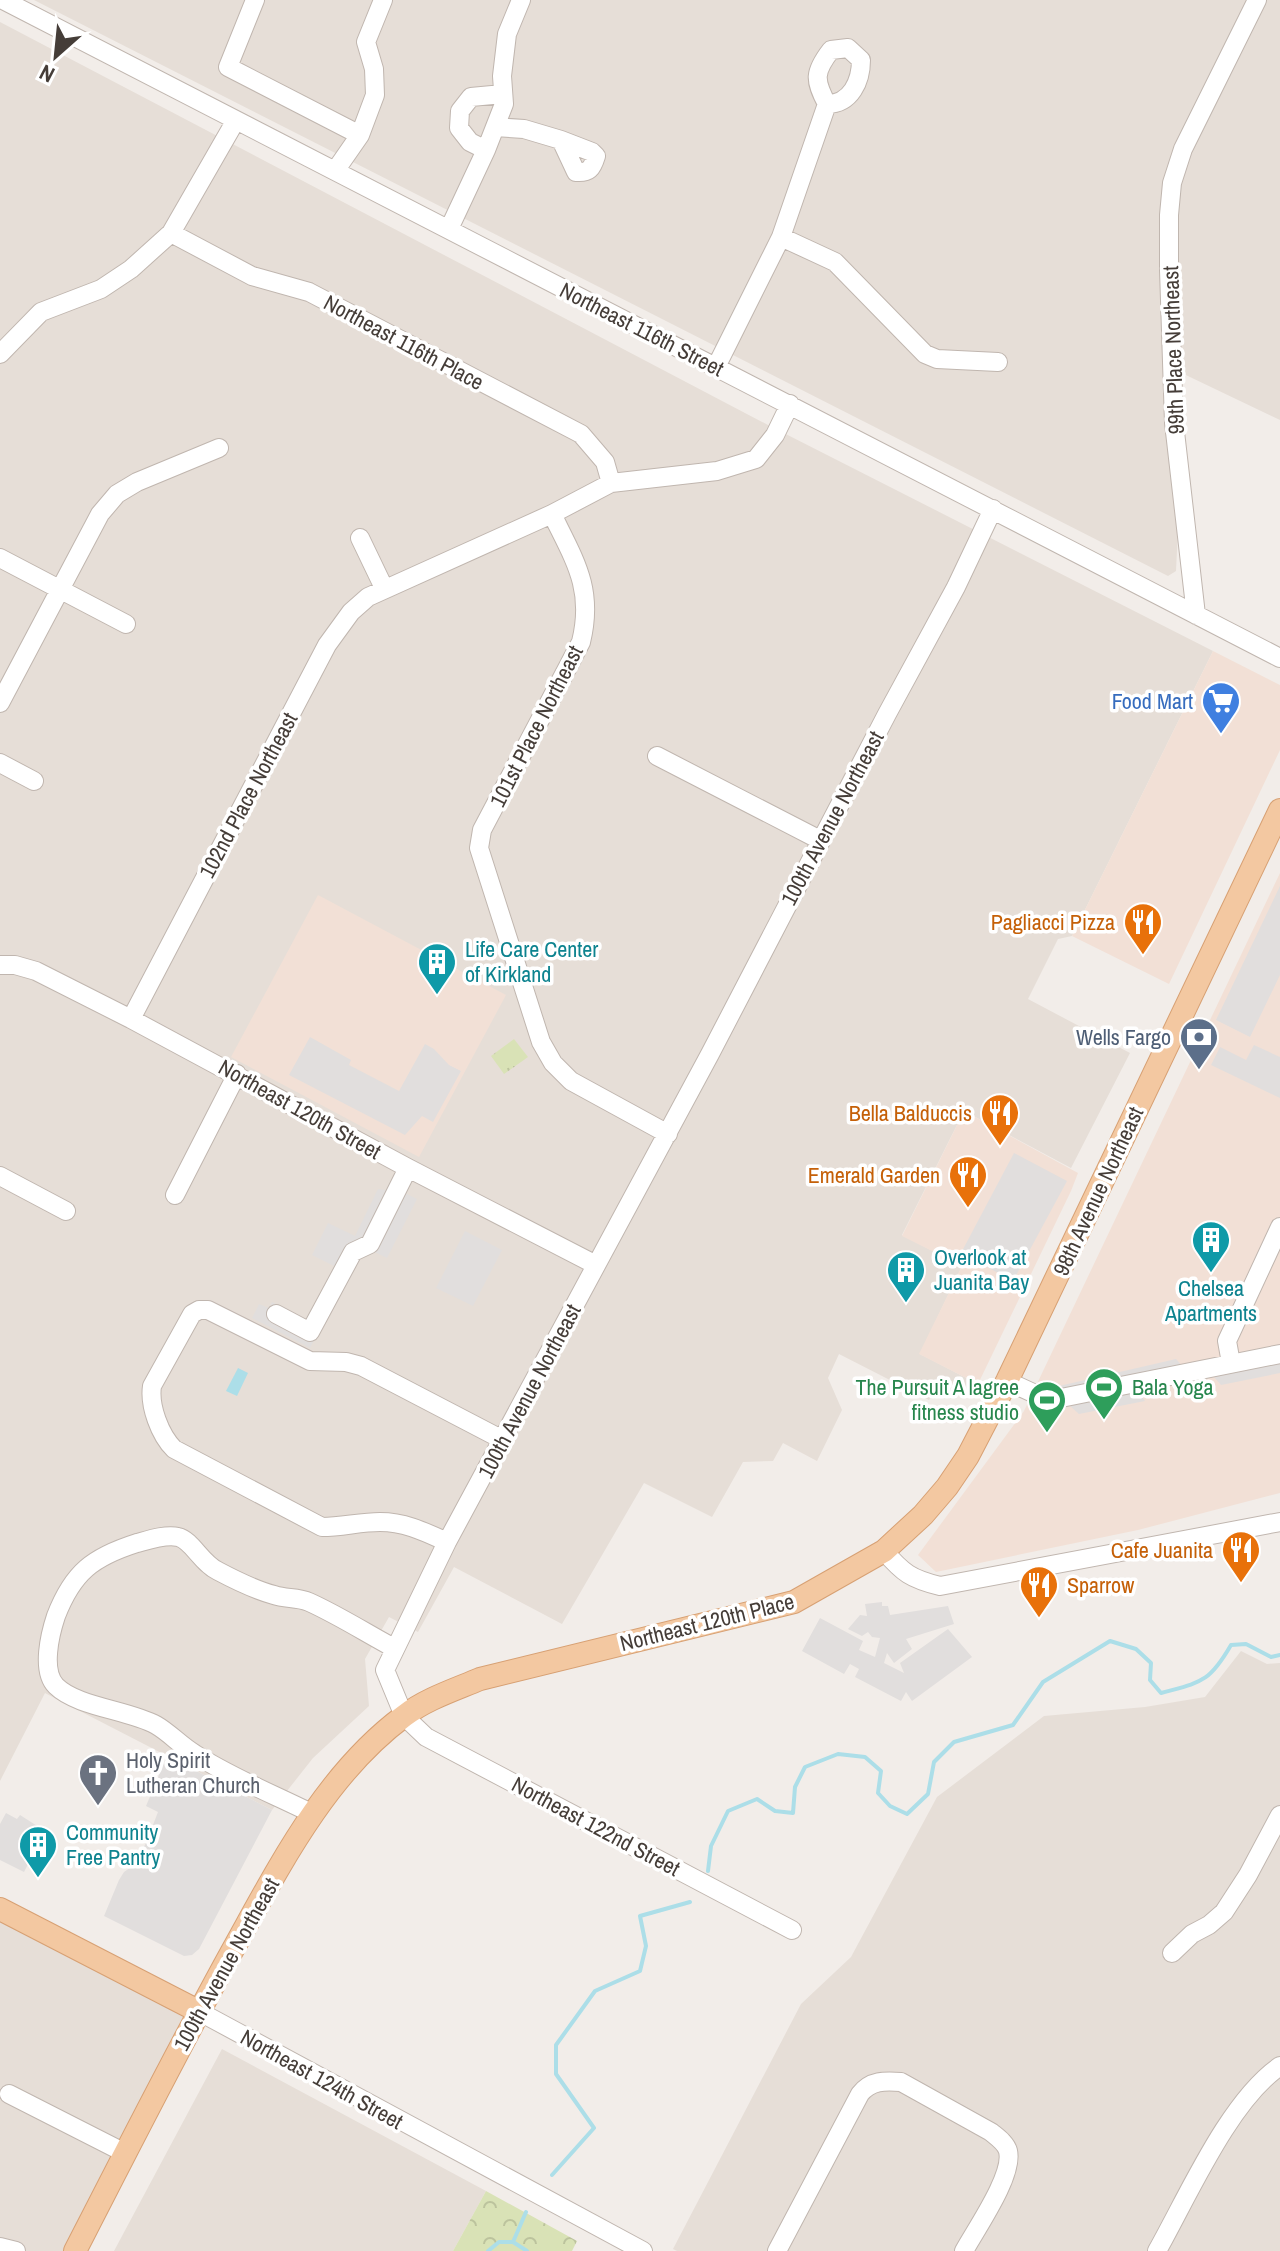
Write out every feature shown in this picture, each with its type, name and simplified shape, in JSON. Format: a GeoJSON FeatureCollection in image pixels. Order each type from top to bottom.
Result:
{"type":"FeatureCollection","features":[{"type":"Feature","properties":{"kind":"main road","name":"98th Avenue Northeast"},"geometry":{"type":"LineString","coordinates":[[884,1551],[923,1515],[947,1487],[981,1433],[1280,810]]}},
{"type":"Feature","properties":{"kind":"main road","name":"Northeast 120th Place"},"geometry":{"type":"LineString","coordinates":[[404,1716],[438,1696],[480,1679],[794,1602],[884,1551]]}},
{"type":"Feature","properties":{"kind":"main road","name":"100th Avenue Northeast"},"geometry":{"type":"LineString","coordinates":[[75,2251],[198,2011],[280,1866],[343,1772],[404,1716]]}},
{"type":"Feature","properties":{"kind":"main road","name":"Northeast 124th Street"},"geometry":{"type":"LineString","coordinates":[[0,1909],[198,2011]]}},
{"type":"Feature","properties":{"kind":"street"},"geometry":{"type":"LineString","coordinates":[[255,0],[228,67],[360,135]]}},
{"type":"Feature","properties":{"kind":"street"},"geometry":{"type":"LineString","coordinates":[[335,171],[360,135],[375,95],[374,69],[366,42],[383,0]]}},
{"type":"Feature","properties":{"kind":"street"},"geometry":{"type":"LineString","coordinates":[[449,229],[504,104],[502,76],[507,34],[521,0]]}},
{"type":"Feature","properties":{"kind":"street","name":"99th Place Northeast"},"geometry":{"type":"LineString","coordinates":[[1196,615],[1174,423],[1169,215],[1172,183],[1210,91],[1257,0]]}},
{"type":"Feature","properties":{"kind":"street","name":"Northeast 116th Street"},"geometry":{"type":"LineString","coordinates":[[10,2],[1280,658]]}},
{"type":"Feature","properties":{"kind":"street"},"geometry":{"type":"LineString","coordinates":[[486,150],[470,142],[459,128],[460,111],[471,97],[503,94]]}},
{"type":"Feature","properties":{"kind":"street"},"geometry":{"type":"LineString","coordinates":[[716,367],[781,237],[827,104]]}},
{"type":"Feature","properties":{"kind":"street"},"geometry":{"type":"LineString","coordinates":[[0,354],[41,312],[101,289],[131,269],[171,233],[236,120]]}},
{"type":"Feature","properties":{"kind":"street"},"geometry":{"type":"LineString","coordinates":[[495,127],[524,129],[561,140]]}},
{"type":"Feature","properties":{"kind":"street","name":"Northeast 116th Place"},"geometry":{"type":"LineString","coordinates":[[171,233],[252,276],[309,292],[581,434],[605,462],[611,483]]}},
{"type":"Feature","properties":{"kind":"street"},"geometry":{"type":"LineString","coordinates":[[781,237],[835,262],[925,354],[937,359],[998,362]]}},
{"type":"Feature","properties":{"kind":"street"},"geometry":{"type":"LineString","coordinates":[[552,514],[611,483],[717,471],[756,459],[775,435],[790,404]]}},
{"type":"Feature","properties":{"kind":"street"},"geometry":{"type":"LineString","coordinates":[[0,703],[100,514],[117,494],[137,482],[219,448]]}},
{"type":"Feature","properties":{"kind":"street","name":"100th Avenue Northeast"},"geometry":{"type":"LineString","coordinates":[[404,1716],[385,1670],[394,1648],[447,1542],[668,1134],[820,840],[956,587],[993,509]]}},
{"type":"Feature","properties":{"kind":"street","name":"102nd Place Northeast"},"geometry":{"type":"LineString","coordinates":[[131,1019],[327,645],[351,612],[384,588],[552,514]]}},
{"type":"Feature","properties":{"kind":"street","name":"101st Place Northeast"},"geometry":{"type":"LineString","coordinates":[[552,514],[583,585],[587,604],[581,642],[482,830],[479,848],[541,1042],[553,1063],[571,1081],[668,1134]]}},
{"type":"Feature","properties":{"kind":"street"},"geometry":{"type":"LineString","coordinates":[[360,538],[384,588]]}},
{"type":"Feature","properties":{"kind":"street"},"geometry":{"type":"LineString","coordinates":[[0,558],[126,624]]}},
{"type":"Feature","properties":{"kind":"street"},"geometry":{"type":"LineString","coordinates":[[657,756],[820,840]]}},
{"type":"Feature","properties":{"kind":"street"},"geometry":{"type":"LineString","coordinates":[[0,763],[34,781]]}},
{"type":"Feature","properties":{"kind":"street","name":"Northeast 120th Street"},"geometry":{"type":"LineString","coordinates":[[0,965],[15,965],[36,971],[596,1265]]}},
{"type":"Feature","properties":{"kind":"street"},"geometry":{"type":"LineString","coordinates":[[175,1195],[237,1074]]}},
{"type":"Feature","properties":{"kind":"street"},"geometry":{"type":"LineString","coordinates":[[276,1314],[310,1332],[353,1252],[370,1244],[408,1168]]}},
{"type":"Feature","properties":{"kind":"street"},"geometry":{"type":"LineString","coordinates":[[0,1176],[66,1211]]}},
{"type":"Feature","properties":{"kind":"street"},"geometry":{"type":"LineString","coordinates":[[1231,1363],[1227,1341],[1280,1227]]}},
{"type":"Feature","properties":{"kind":"street"},"geometry":{"type":"LineString","coordinates":[[447,1542],[417,1527],[405,1525],[378,1522],[322,1527],[174,1449],[164,1440],[151,1397],[152,1386],[192,1314],[208,1310],[310,1361],[346,1362],[361,1366],[503,1440]]}},
{"type":"Feature","properties":{"kind":"street"},"geometry":{"type":"LineString","coordinates":[[1007,1381],[1044,1398],[1061,1398],[1280,1354]]}},
{"type":"Feature","properties":{"kind":"street"},"geometry":{"type":"LineString","coordinates":[[884,1551],[903,1573],[940,1586],[1280,1522]]}},
{"type":"Feature","properties":{"kind":"street"},"geometry":{"type":"LineString","coordinates":[[313,1814],[195,1755],[159,1726],[57,1687],[49,1676],[48,1662],[55,1620],[66,1594],[75,1578],[91,1563],[111,1551],[149,1539],[177,1536],[190,1543],[200,1559],[216,1570],[276,1596],[307,1601],[394,1648]]}},
{"type":"Feature","properties":{"kind":"street","name":"Northeast 122nd Street"},"geometry":{"type":"LineString","coordinates":[[404,1716],[426,1737],[792,1930]]}},
{"type":"Feature","properties":{"kind":"street"},"geometry":{"type":"LineString","coordinates":[[1172,1953],[1192,1934],[1224,1912],[1280,1815]]}},
{"type":"Feature","properties":{"kind":"street","name":"Northeast 124th Street"},"geometry":{"type":"LineString","coordinates":[[198,2011],[643,2251]]}},
{"type":"Feature","properties":{"kind":"street"},"geometry":{"type":"LineString","coordinates":[[1157,2251],[1229,2122],[1249,2094],[1280,2066]]}},
{"type":"Feature","properties":{"kind":"street"},"geometry":{"type":"LineString","coordinates":[[777,2251],[860,2094],[866,2086],[874,2083],[901,2082],[991,2132],[1008,2150],[1004,2178],[964,2251]]}},
{"type":"Feature","properties":{"kind":"street"},"geometry":{"type":"LineString","coordinates":[[9,2094],[125,2153]]}},
{"type":"Feature","properties":{"kind":"street"},"geometry":{"type":"LineString","coordinates":[[0,2247],[16,2251]]}},
{"type":"Feature","properties":{"kind":"shaded area"},"geometry":{"type":"Polygon","coordinates":[[[34,0],[1280,0],[1280,420],[1167,366],[1179,508],[1176,571],[1168,576],[34,0]]]}},
{"type":"Feature","properties":{"kind":"shaded area"},"geometry":{"type":"Polygon","coordinates":[[[0,22],[768,425],[1213,651],[1072,936],[1058,939],[1028,999],[1130,1053],[1071,1168],[964,1111],[902,1235],[962,1266],[920,1354],[978,1384],[971,1396],[940,1380],[929,1400],[839,1354],[828,1378],[842,1410],[817,1461],[783,1443],[773,1461],[743,1462],[712,1517],[644,1483],[562,1624],[454,1567],[418,1632],[389,1617],[365,1659],[369,1706],[313,1758],[272,1810],[45,1693],[0,1781],[0,22]]]}},
{"type":"Feature","properties":{"kind":"shaded area"},"geometry":{"type":"Polygon","coordinates":[[[1213,651],[1280,685],[1280,750],[1169,984],[1072,936],[1213,651]]]}},
{"type":"Feature","properties":{"kind":"shaded area"},"geometry":{"type":"Polygon","coordinates":[[[1280,873],[1280,1493],[1138,1530],[936,1572],[918,1555],[1024,1411],[1280,873]]]}},
{"type":"Feature","properties":{"kind":"shaded area"},"geometry":{"type":"Polygon","coordinates":[[[1280,886],[1280,975],[1250,1037],[1216,1020],[1280,886]]]}},
{"type":"Feature","properties":{"kind":"shaded area"},"geometry":{"type":"Polygon","coordinates":[[[318,895],[506,995],[419,1157],[231,1057],[318,895]]]}},
{"type":"Feature","properties":{"kind":"shaded area"},"geometry":{"type":"Polygon","coordinates":[[[310,1037],[351,1060],[349,1065],[399,1091],[425,1044],[449,1065],[461,1071],[433,1122],[422,1116],[405,1135],[289,1075],[310,1037]]]}},
{"type":"Feature","properties":{"kind":"shaded area"},"geometry":{"type":"Polygon","coordinates":[[[1254,1045],[1280,1057],[1280,1098],[1211,1065],[1220,1047],[1246,1060],[1254,1045]]]}},
{"type":"Feature","properties":{"kind":"shaded area"},"geometry":{"type":"Polygon","coordinates":[[[964,1111],[1078,1173],[978,1384],[919,1354],[962,1266],[902,1236],[964,1111]]]}},
{"type":"Feature","properties":{"kind":"shaded area"},"geometry":{"type":"Polygon","coordinates":[[[1014,1153],[1067,1181],[1013,1281],[961,1253],[1014,1153]]]}},
{"type":"Feature","properties":{"kind":"shaded area"},"geometry":{"type":"Polygon","coordinates":[[[378,1189],[405,1193],[417,1199],[387,1258],[362,1246],[310,1348],[252,1318],[259,1304],[269,1308],[272,1302],[307,1320],[334,1266],[312,1255],[328,1223],[355,1236],[378,1189]]]}},
{"type":"Feature","properties":{"kind":"shaded area"},"geometry":{"type":"Polygon","coordinates":[[[465,1231],[502,1250],[473,1306],[436,1288],[465,1231]]]}},
{"type":"Feature","properties":{"kind":"shaded area"},"geometry":{"type":"Polygon","coordinates":[[[1176,1359],[1185,1369],[1066,1394],[1059,1386],[1176,1359]]]}},
{"type":"Feature","properties":{"kind":"shaded area"},"geometry":{"type":"Polygon","coordinates":[[[1280,1363],[1280,1373],[1221,1385],[1214,1377],[1280,1363]]]}},
{"type":"Feature","properties":{"kind":"shaded area"},"geometry":{"type":"Polygon","coordinates":[[[1139,1392],[1145,1401],[1079,1414],[1070,1406],[1139,1392]]]}},
{"type":"Feature","properties":{"kind":"shaded area"},"geometry":{"type":"Polygon","coordinates":[[[882,1602],[882,1606],[888,1606],[890,1615],[948,1606],[954,1624],[906,1639],[912,1649],[894,1663],[887,1653],[884,1663],[904,1673],[900,1663],[948,1629],[972,1657],[912,1701],[906,1692],[901,1701],[855,1677],[859,1669],[850,1664],[844,1674],[802,1651],[820,1618],[863,1641],[859,1650],[875,1657],[880,1638],[872,1637],[868,1632],[862,1636],[848,1629],[860,1615],[867,1616],[865,1604],[882,1602]]]}},
{"type":"Feature","properties":{"kind":"shaded area"},"geometry":{"type":"Polygon","coordinates":[[[1241,1651],[1267,1664],[1280,1663],[1280,2251],[673,2249],[801,2004],[851,1957],[937,1797],[1044,1716],[1145,1707],[1205,1697],[1241,1651]]]}},
{"type":"Feature","properties":{"kind":"shaded area"},"geometry":{"type":"Polygon","coordinates":[[[167,1756],[272,1810],[199,1949],[192,1955],[184,1956],[104,1916],[119,1880],[134,1865],[146,1843],[158,1812],[146,1806],[167,1756]]]}},
{"type":"Feature","properties":{"kind":"shaded area"},"geometry":{"type":"Polygon","coordinates":[[[6,1813],[17,1819],[20,1815],[45,1831],[24,1872],[0,1860],[0,1824],[6,1813]]]}},
{"type":"Feature","properties":{"kind":"shaded area"},"geometry":{"type":"Polygon","coordinates":[[[0,1909],[198,2011],[76,2251],[0,2251],[0,1909]]]}},
{"type":"Feature","properties":{"kind":"shaded area"},"geometry":{"type":"Polygon","coordinates":[[[222,2049],[486,2191],[453,2251],[114,2251],[222,2049]]]}},
{"type":"Feature","properties":{"kind":"green space"},"geometry":{"type":"Polygon","coordinates":[[[514,1039],[528,1057],[504,1074],[491,1056],[514,1039]]]}},
{"type":"Feature","properties":{"kind":"green space"},"geometry":{"type":"Polygon","coordinates":[[[486,2191],[577,2241],[572,2251],[453,2251],[486,2191]]]}},
{"type":"Feature","properties":{"kind":"water"},"geometry":{"type":"Polygon","coordinates":[[[238,1368],[248,1373],[237,1396],[226,1391],[238,1368]]]}},
{"type":"Feature","properties":{"kind":"waterway"},"geometry":{"type":"LineString","coordinates":[[708,1871],[711,1846],[728,1811],[757,1799],[775,1811],[793,1813],[795,1787],[805,1767],[838,1754],[865,1757],[881,1771],[878,1793],[890,1806],[907,1814],[928,1794],[934,1762],[954,1742],[1013,1725],[1043,1682],[1110,1641],[1136,1649],[1151,1663],[1150,1680],[1161,1693],[1203,1679],[1216,1667],[1231,1645],[1246,1644],[1271,1657],[1280,1655]]}},
{"type":"Feature","properties":{"kind":"waterway"},"geometry":{"type":"LineString","coordinates":[[552,2175],[594,2128],[556,2074],[556,2045],[595,1991],[640,1971],[646,1946],[640,1916],[690,1902]]}},
{"type":"Feature","properties":{"kind":"waterway"},"geometry":{"type":"LineString","coordinates":[[488,2251],[499,2242],[513,2242],[526,2212]]}},
{"type":"Feature","properties":{"kind":"waterway"},"geometry":{"type":"LineString","coordinates":[[513,2242],[527,2251]]}},
{"type":"Feature","properties":{"kind":"place","name":"Food Mart"},"geometry":{"type":"Point","coordinates":[1221,735]}},
{"type":"Feature","properties":{"kind":"place","name":"Pagliacci Pizza"},"geometry":{"type":"Point","coordinates":[1143,956]}},
{"type":"Feature","properties":{"kind":"place","name":"Life Care Center of Kirkland"},"geometry":{"type":"Point","coordinates":[437,996]}},
{"type":"Feature","properties":{"kind":"place","name":"Wells Fargo"},"geometry":{"type":"Point","coordinates":[1199,1071]}},
{"type":"Feature","properties":{"kind":"place","name":"Bella Balduccis"},"geometry":{"type":"Point","coordinates":[1000,1147]}},
{"type":"Feature","properties":{"kind":"place","name":"Emerald Garden"},"geometry":{"type":"Point","coordinates":[968,1209]}},
{"type":"Feature","properties":{"kind":"place","name":"Chelsea Apartments"},"geometry":{"type":"Point","coordinates":[1211,1274]}},
{"type":"Feature","properties":{"kind":"place","name":"Overlook at Juanita Bay"},"geometry":{"type":"Point","coordinates":[906,1304]}},
{"type":"Feature","properties":{"kind":"place","name":"Bala Yoga"},"geometry":{"type":"Point","coordinates":[1104,1421]}},
{"type":"Feature","properties":{"kind":"place","name":"The Pursuit A lagree fitness studio"},"geometry":{"type":"Point","coordinates":[1047,1434]}},
{"type":"Feature","properties":{"kind":"place","name":"Cafe Juanita"},"geometry":{"type":"Point","coordinates":[1241,1584]}},
{"type":"Feature","properties":{"kind":"place","name":"Sparrow"},"geometry":{"type":"Point","coordinates":[1039,1619]}},
{"type":"Feature","properties":{"kind":"place","name":"Holy Spirit Lutheran Church"},"geometry":{"type":"Point","coordinates":[98,1807]}},
{"type":"Feature","properties":{"kind":"place","name":"Community Free Pantry"},"geometry":{"type":"Point","coordinates":[38,1879]}}]}
